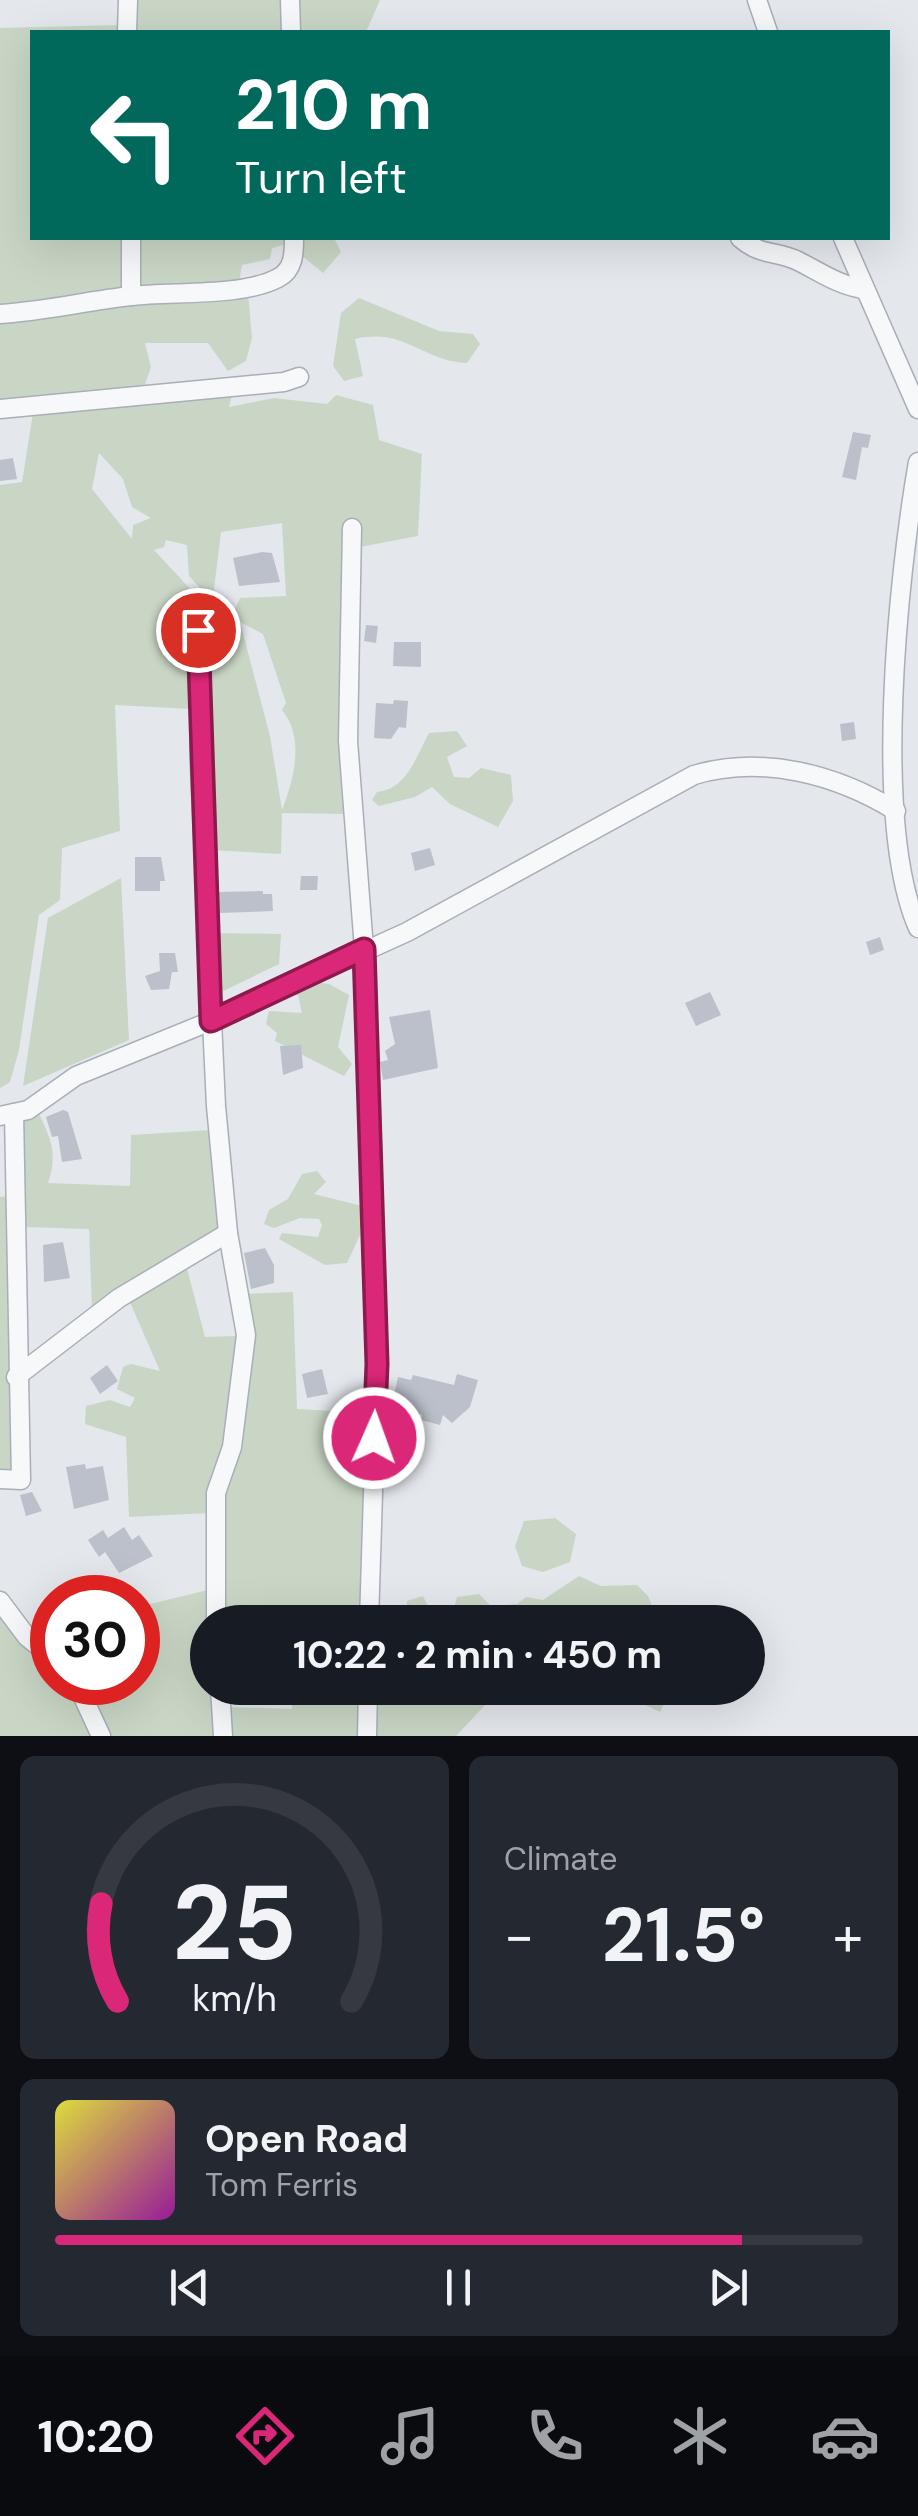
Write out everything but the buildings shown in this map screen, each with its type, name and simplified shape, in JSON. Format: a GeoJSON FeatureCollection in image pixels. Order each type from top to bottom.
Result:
{"type":"FeatureCollection","features":[{"type":"Feature","properties":{"kind":"street"},"geometry":{"type":"LineString","coordinates":[[128,0],[128,30]]}},
{"type":"Feature","properties":{"kind":"street"},"geometry":{"type":"LineString","coordinates":[[290,0],[290,30]]}},
{"type":"Feature","properties":{"kind":"street"},"geometry":{"type":"LineString","coordinates":[[757,0],[767,30]]}},
{"type":"Feature","properties":{"kind":"street"},"geometry":{"type":"LineString","coordinates":[[130,240],[131,296]]}},
{"type":"Feature","properties":{"kind":"street"},"geometry":{"type":"LineString","coordinates":[[0,314],[131,296],[256,286],[280,277],[294,256],[294,240]]}},
{"type":"Feature","properties":{"kind":"street"},"geometry":{"type":"LineString","coordinates":[[743,240],[763,254],[794,260],[844,286],[863,289]]}},
{"type":"Feature","properties":{"kind":"street"},"geometry":{"type":"LineString","coordinates":[[844,240],[918,409]]}},
{"type":"Feature","properties":{"kind":"street"},"geometry":{"type":"LineString","coordinates":[[0,409],[284,382],[300,377]]}},
{"type":"Feature","properties":{"kind":"street"},"geometry":{"type":"LineString","coordinates":[[918,462],[898,629],[896,811],[906,892],[918,928]]}},
{"type":"Feature","properties":{"kind":"street"},"geometry":{"type":"LineString","coordinates":[[352,528],[348,741],[364,949],[377,1364],[370,1605]]}},
{"type":"Feature","properties":{"kind":"street"},"geometry":{"type":"LineString","coordinates":[[198,630],[211,1021],[228,1233],[246,1335],[232,1447],[216,1493],[216,1605]]}},
{"type":"Feature","properties":{"kind":"street"},"geometry":{"type":"LineString","coordinates":[[0,1479],[21,1480],[7,1114],[28,1110],[76,1076],[118,1056],[211,1021],[470,900],[591,827],[713,769],[762,765],[790,770],[872,796],[896,811]]}},
{"type":"Feature","properties":{"kind":"street"},"geometry":{"type":"LineString","coordinates":[[16,1376],[119,1298],[228,1233]]}},
{"type":"Feature","properties":{"kind":"street"},"geometry":{"type":"LineString","coordinates":[[0,1601],[30,1640]]}},
{"type":"Feature","properties":{"kind":"street"},"geometry":{"type":"LineString","coordinates":[[87,1705],[102,1736]]}},
{"type":"Feature","properties":{"kind":"street"},"geometry":{"type":"LineString","coordinates":[[221,1705],[223,1736]]}},
{"type":"Feature","properties":{"kind":"street"},"geometry":{"type":"LineString","coordinates":[[367,1736],[368,1705]]}},
{"type":"Feature","properties":{"kind":"green space"},"geometry":{"type":"Polygon","coordinates":[[[136,0],[283,0],[283,30],[136,30],[136,0]]]}},
{"type":"Feature","properties":{"kind":"green space"},"geometry":{"type":"Polygon","coordinates":[[[299,0],[380,0],[367,30],[300,30],[299,0]]]}},
{"type":"Feature","properties":{"kind":"green space"},"geometry":{"type":"Polygon","coordinates":[[[119,25],[119,30],[30,30],[30,240],[123,240],[125,288],[0,309],[0,28],[119,25]]]}},
{"type":"Feature","properties":{"kind":"green space"},"geometry":{"type":"Polygon","coordinates":[[[135,240],[286,240],[286,244],[272,248],[270,259],[242,265],[239,282],[137,291],[135,240]]]}},
{"type":"Feature","properties":{"kind":"green space"},"geometry":{"type":"Polygon","coordinates":[[[302,240],[335,240],[341,252],[323,273],[301,255],[302,240]]]}},
{"type":"Feature","properties":{"kind":"green space"},"geometry":{"type":"Polygon","coordinates":[[[248,293],[252,338],[246,361],[228,371],[208,343],[145,343],[151,367],[143,390],[0,402],[0,321],[248,293]]]}},
{"type":"Feature","properties":{"kind":"green space"},"geometry":{"type":"Polygon","coordinates":[[[359,298],[439,331],[473,334],[480,344],[467,363],[387,338],[355,339],[363,376],[344,381],[333,366],[341,313],[359,298]]]}},
{"type":"Feature","properties":{"kind":"green space"},"geometry":{"type":"Polygon","coordinates":[[[233,391],[229,407],[274,398],[327,404],[336,395],[373,405],[379,440],[422,454],[418,536],[360,547],[357,524],[345,523],[347,814],[282,813],[281,854],[210,850],[204,682],[240,598],[286,596],[282,523],[221,532],[214,589],[221,598],[192,709],[115,705],[120,831],[62,848],[60,900],[39,915],[19,1050],[10,1082],[0,1088],[0,485],[22,482],[33,413],[233,391]],[[99,453],[92,489],[132,539],[133,525],[151,518],[132,507],[123,479],[99,453]],[[166,540],[164,547],[154,550],[194,593],[199,587],[189,576],[187,545],[166,540]],[[240,622],[270,736],[282,810],[295,759],[293,733],[282,710],[286,703],[263,634],[240,622]]]}},
{"type":"Feature","properties":{"kind":"green space"},"geometry":{"type":"Polygon","coordinates":[[[457,731],[467,746],[447,757],[454,777],[469,778],[481,768],[511,775],[513,801],[498,827],[450,804],[432,787],[415,797],[379,806],[372,800],[377,792],[403,778],[429,733],[457,731]]]}},
{"type":"Feature","properties":{"kind":"green space"},"geometry":{"type":"Polygon","coordinates":[[[121,878],[129,1040],[23,1086],[48,918],[121,878]]]}},
{"type":"Feature","properties":{"kind":"green space"},"geometry":{"type":"Polygon","coordinates":[[[213,933],[281,934],[279,964],[213,996],[213,933]]]}},
{"type":"Feature","properties":{"kind":"green space"},"geometry":{"type":"Polygon","coordinates":[[[279,977],[329,984],[349,995],[338,1047],[352,1064],[344,1076],[275,1041],[277,1033],[266,1024],[269,1011],[302,1013],[298,995],[278,998],[260,986],[279,977]]]}},
{"type":"Feature","properties":{"kind":"green space"},"geometry":{"type":"Polygon","coordinates":[[[37,1110],[51,1146],[48,1183],[130,1186],[131,1135],[211,1130],[222,1223],[218,1231],[130,1281],[92,1309],[89,1229],[24,1227],[20,1114],[37,1110]]]}},
{"type":"Feature","properties":{"kind":"green space"},"geometry":{"type":"Polygon","coordinates":[[[317,1171],[326,1182],[314,1194],[362,1206],[360,1235],[347,1263],[325,1265],[279,1239],[282,1233],[318,1237],[322,1225],[319,1219],[300,1218],[274,1228],[264,1224],[269,1210],[288,1199],[302,1174],[317,1171]]]}},
{"type":"Feature","properties":{"kind":"green space"},"geometry":{"type":"Polygon","coordinates":[[[12,1196],[9,1370],[15,1474],[0,1471],[0,1197],[12,1196]]]}},
{"type":"Feature","properties":{"kind":"green space"},"geometry":{"type":"Polygon","coordinates":[[[186,1265],[205,1337],[237,1336],[228,1445],[209,1513],[129,1517],[126,1437],[85,1424],[86,1406],[110,1400],[130,1407],[135,1398],[117,1389],[123,1367],[131,1364],[160,1371],[129,1300],[186,1265]]]}},
{"type":"Feature","properties":{"kind":"green space"},"geometry":{"type":"Polygon","coordinates":[[[293,1292],[297,1409],[367,1413],[363,1605],[223,1605],[222,1498],[239,1457],[251,1372],[250,1331],[242,1294],[293,1292]]]}},
{"type":"Feature","properties":{"kind":"green space"},"geometry":{"type":"Polygon","coordinates":[[[555,1518],[576,1534],[570,1562],[543,1572],[522,1566],[515,1546],[524,1521],[555,1518]]]}},
{"type":"Feature","properties":{"kind":"green space"},"geometry":{"type":"Polygon","coordinates":[[[579,1576],[601,1586],[637,1585],[652,1605],[504,1605],[517,1604],[526,1597],[543,1600],[579,1576]]]}},
{"type":"Feature","properties":{"kind":"green space"},"geometry":{"type":"Polygon","coordinates":[[[208,1590],[208,1605],[190,1605],[190,1705],[216,1705],[217,1736],[110,1736],[96,1705],[160,1705],[160,1602],[208,1590]]]}},
{"type":"Feature","properties":{"kind":"green space"},"geometry":{"type":"Polygon","coordinates":[[[479,1594],[490,1605],[455,1605],[457,1597],[479,1594]]]}},
{"type":"Feature","properties":{"kind":"green space"},"geometry":{"type":"Polygon","coordinates":[[[423,1596],[428,1605],[407,1605],[407,1601],[423,1596]]]}},
{"type":"Feature","properties":{"kind":"green space"},"geometry":{"type":"Polygon","coordinates":[[[0,1618],[30,1650],[30,1705],[80,1705],[91,1736],[0,1736],[0,1618]]]}},
{"type":"Feature","properties":{"kind":"green space"},"geometry":{"type":"Polygon","coordinates":[[[292,1705],[362,1705],[362,1736],[231,1736],[228,1707],[292,1709],[292,1705]]]}},
{"type":"Feature","properties":{"kind":"green space"},"geometry":{"type":"Polygon","coordinates":[[[375,1705],[485,1705],[456,1736],[374,1736],[375,1705]]]}},
{"type":"Feature","properties":{"kind":"green space"},"geometry":{"type":"Polygon","coordinates":[[[645,1705],[663,1705],[660,1712],[645,1705]]]}},
{"type":"Feature","properties":{"kind":"route"},"geometry":{"type":"LineString","coordinates":[[198,630],[211,1021],[364,949],[377,1364],[374,1438]]}}]}
